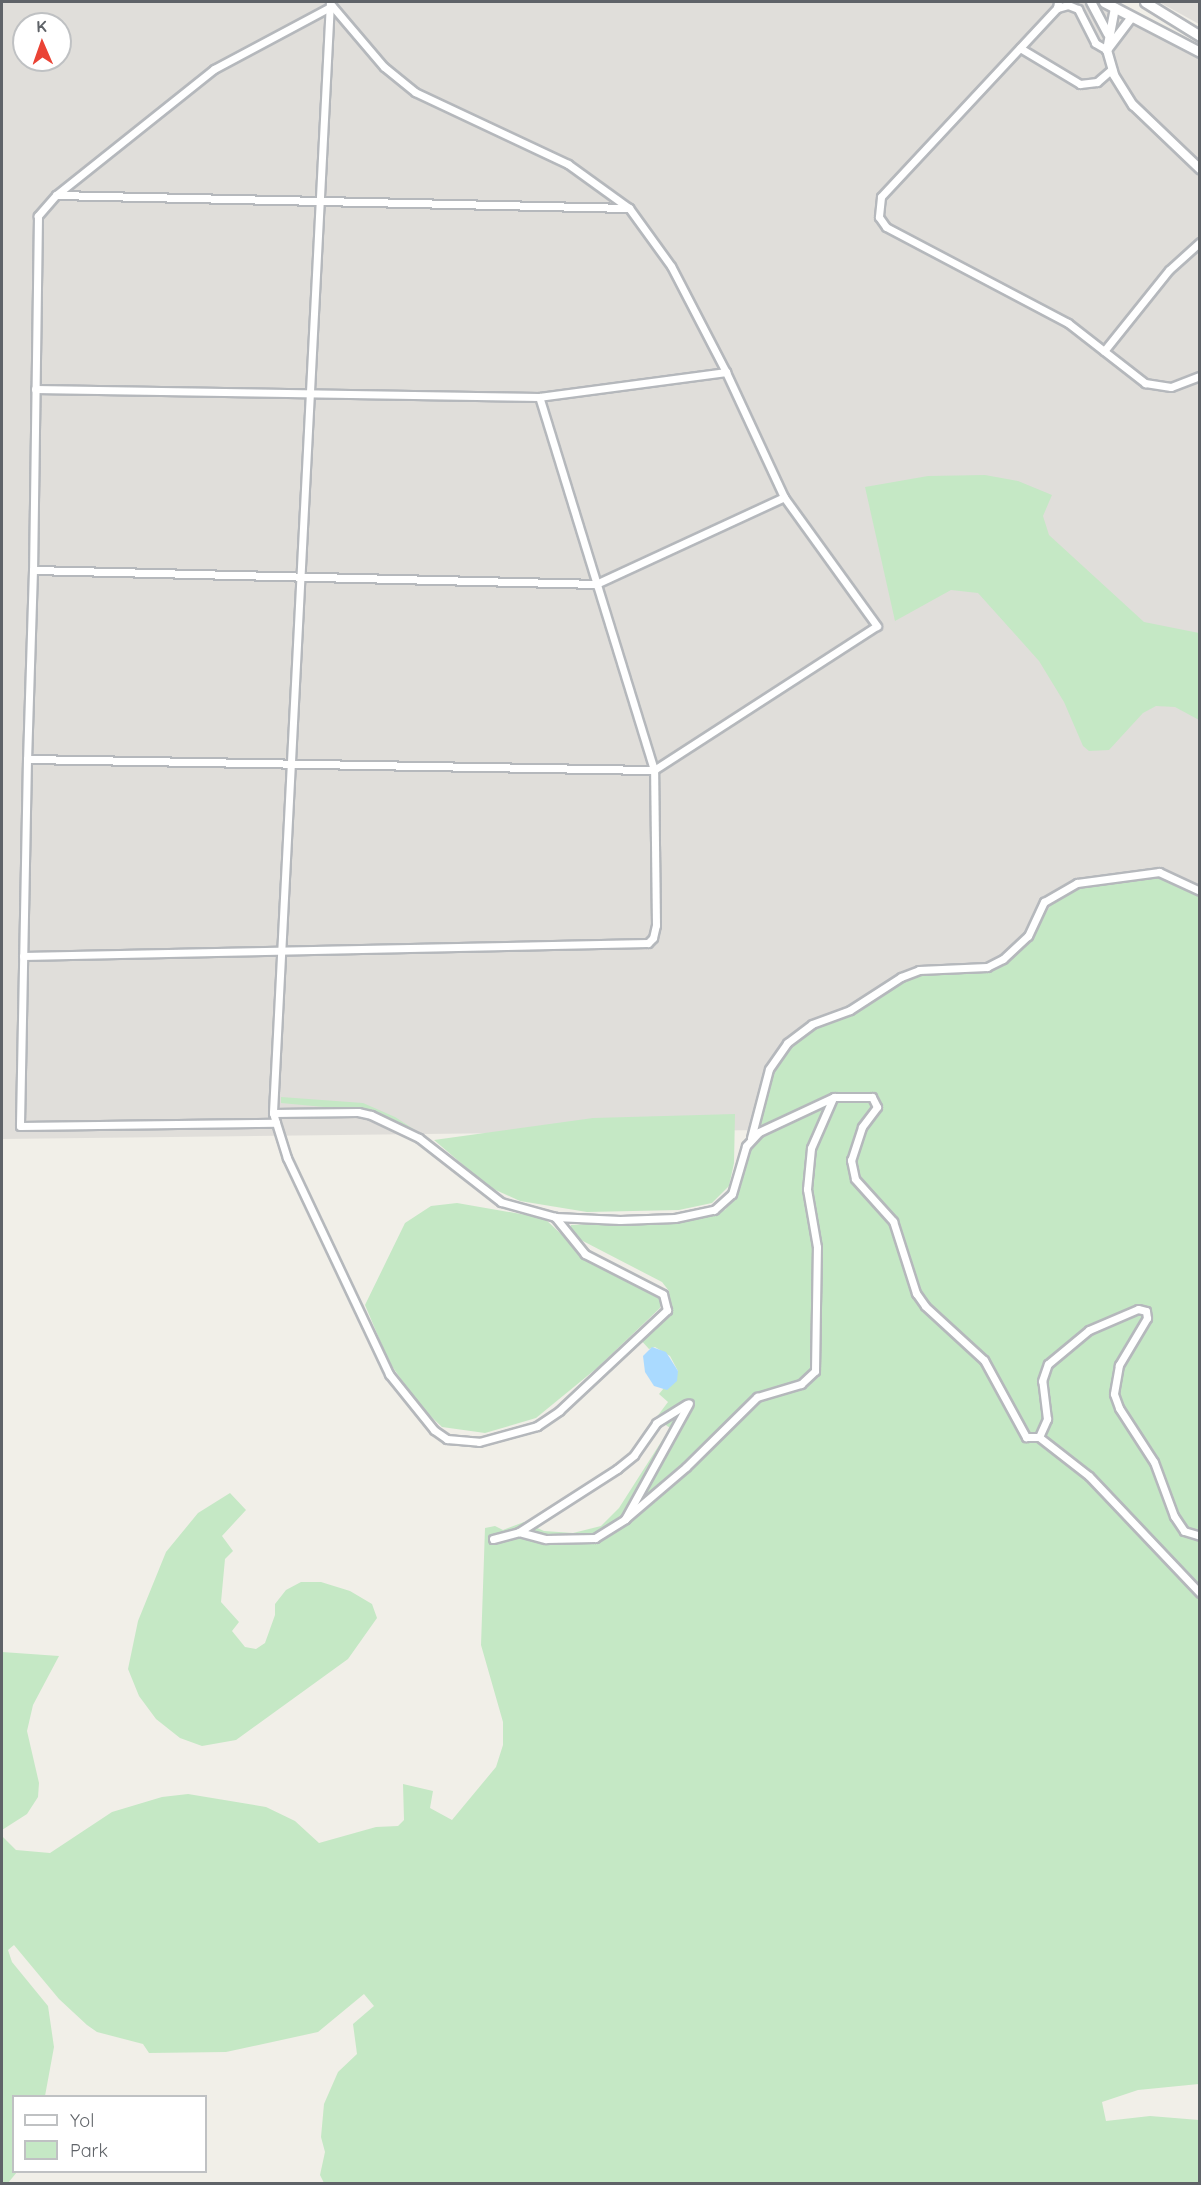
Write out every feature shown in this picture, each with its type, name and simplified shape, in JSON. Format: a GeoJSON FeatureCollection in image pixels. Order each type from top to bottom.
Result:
{"type":"FeatureCollection","features":[{"type":"Feature","properties":{"kind":"main road"},"geometry":{"type":"LineString","coordinates":[[1104,2],[1117,5],[1132,17],[1200,52]]}},
{"type":"Feature","properties":{"kind":"main road"},"geometry":{"type":"LineString","coordinates":[[1132,17],[1143,2],[1200,36]]}},
{"type":"Feature","properties":{"kind":"street"},"geometry":{"type":"LineString","coordinates":[[1091,2],[1108,34]]}},
{"type":"Feature","properties":{"kind":"street"},"geometry":{"type":"LineString","coordinates":[[276,1123],[20,1126],[22,956],[33,570],[38,216],[56,195],[214,69],[331,4]]}},
{"type":"Feature","properties":{"kind":"street"},"geometry":{"type":"LineString","coordinates":[[331,4],[308,391],[301,577],[273,1113],[287,1158],[389,1374],[434,1430],[447,1439],[480,1442],[537,1426],[559,1412],[668,1310],[663,1294],[585,1254],[555,1217]]}},
{"type":"Feature","properties":{"kind":"street"},"geometry":{"type":"LineString","coordinates":[[27,759],[654,770],[878,626],[784,497],[726,372],[671,266],[629,208],[568,164],[415,92],[384,67],[331,4]]}},
{"type":"Feature","properties":{"kind":"street"},"geometry":{"type":"LineString","coordinates":[[1107,50],[1095,43],[1078,9],[1068,5],[1057,5],[881,197],[879,217],[886,227],[1068,323],[1151,385],[1177,386],[1200,376]]}},
{"type":"Feature","properties":{"kind":"street"},"geometry":{"type":"LineString","coordinates":[[1117,5],[1108,34],[1107,50],[1112,69],[1133,105],[1200,169]]}},
{"type":"Feature","properties":{"kind":"street"},"geometry":{"type":"LineString","coordinates":[[1107,50],[1132,17]]}},
{"type":"Feature","properties":{"kind":"street"},"geometry":{"type":"LineString","coordinates":[[1020,48],[1080,84],[1097,82],[1112,69]]}},
{"type":"Feature","properties":{"kind":"street"},"geometry":{"type":"LineString","coordinates":[[56,195],[629,208]]}},
{"type":"Feature","properties":{"kind":"street"},"geometry":{"type":"LineString","coordinates":[[1104,351],[1169,270],[1200,242]]}},
{"type":"Feature","properties":{"kind":"street"},"geometry":{"type":"LineString","coordinates":[[35,389],[308,391],[539,397],[726,372]]}},
{"type":"Feature","properties":{"kind":"street"},"geometry":{"type":"LineString","coordinates":[[22,956],[648,943],[656,925],[654,770],[539,397]]}},
{"type":"Feature","properties":{"kind":"street"},"geometry":{"type":"LineString","coordinates":[[33,570],[596,584],[784,497]]}},
{"type":"Feature","properties":{"kind":"street"},"geometry":{"type":"LineString","coordinates":[[273,1113],[358,1112],[371,1115],[419,1138],[501,1202],[555,1217],[675,1218],[714,1210],[732,1194],[752,1138],[769,1069],[787,1043],[812,1024],[850,1010],[901,977],[919,970],[987,967],[1003,959],[1028,936],[1047,898],[1077,883],[1159,872],[1200,891]]}},
{"type":"Feature","properties":{"kind":"street"},"geometry":{"type":"LineString","coordinates":[[752,1138],[834,1097],[876,1100],[877,1107],[862,1126],[851,1160],[855,1179],[893,1221],[916,1293],[925,1306],[984,1360],[1023,1434],[1029,1438],[1039,1437],[1089,1476],[1200,1593]]}},
{"type":"Feature","properties":{"kind":"street"},"geometry":{"type":"LineString","coordinates":[[519,1532],[546,1539],[595,1538],[625,1519],[686,1467],[757,1396],[801,1384],[815,1371],[817,1247],[807,1190],[811,1148],[834,1097]]}},
{"type":"Feature","properties":{"kind":"street"},"geometry":{"type":"LineString","coordinates":[[1039,1437],[1047,1419],[1042,1381],[1048,1364],[1089,1330],[1138,1309],[1144,1310],[1147,1318],[1119,1365],[1114,1394],[1119,1408],[1154,1462],[1174,1516],[1184,1531],[1200,1536]]}},
{"type":"Feature","properties":{"kind":"street"},"geometry":{"type":"LineString","coordinates":[[494,1539],[519,1532],[617,1469],[634,1455],[656,1423],[689,1403],[625,1519]]}},
{"type":"Feature","properties":{"kind":"shaded area"},"geometry":{"type":"Polygon","coordinates":[[[2,2],[1093,2],[1199,59],[1199,1125],[2,1139],[2,2]]]}},
{"type":"Feature","properties":{"kind":"shaded area"},"geometry":{"type":"Polygon","coordinates":[[[1159,2],[1199,2],[1199,24],[1159,2]]]}},
{"type":"Feature","properties":{"kind":"green space"},"geometry":{"type":"Polygon","coordinates":[[[985,475],[1018,481],[1052,495],[1043,516],[1049,535],[1144,622],[1199,633],[1199,720],[1175,707],[1156,706],[1143,713],[1109,750],[1089,751],[1083,746],[1064,702],[1039,661],[978,593],[951,590],[895,621],[865,487],[928,476],[985,475]]]}},
{"type":"Feature","properties":{"kind":"green space"},"geometry":{"type":"Polygon","coordinates":[[[1151,876],[1177,882],[1200,897],[1199,2084],[1138,2090],[1102,2102],[1106,2121],[1150,2116],[1199,2120],[1199,2183],[324,2183],[320,2175],[325,2152],[321,2137],[324,2104],[338,2072],[357,2054],[353,2024],[374,2006],[364,1994],[318,2032],[226,2052],[149,2053],[143,2044],[97,2032],[87,2025],[59,1999],[14,1945],[8,1950],[12,1962],[48,2006],[54,2047],[45,2095],[12,2095],[12,2173],[16,2173],[8,2183],[2,2183],[2,1836],[16,1850],[50,1853],[112,1812],[162,1797],[188,1794],[266,1807],[295,1821],[319,1843],[376,1827],[398,1826],[404,1820],[403,1784],[433,1791],[430,1808],[452,1820],[496,1767],[503,1745],[503,1722],[481,1645],[485,1528],[495,1526],[503,1530],[524,1522],[544,1531],[573,1533],[601,1526],[619,1508],[670,1428],[656,1418],[668,1402],[659,1394],[678,1371],[670,1356],[655,1347],[649,1349],[639,1338],[669,1310],[669,1291],[662,1282],[579,1239],[570,1230],[571,1225],[692,1220],[725,1210],[737,1194],[770,1077],[796,1040],[822,1024],[862,1008],[910,978],[932,973],[981,973],[997,969],[1034,931],[1053,902],[1073,888],[1151,876]]]}},
{"type":"Feature","properties":{"kind":"green space"},"geometry":{"type":"Polygon","coordinates":[[[281,1097],[363,1103],[395,1117],[418,1132],[367,1111],[281,1103],[281,1097]]]}},
{"type":"Feature","properties":{"kind":"green space"},"geometry":{"type":"Polygon","coordinates":[[[735,1114],[734,1163],[729,1186],[712,1203],[679,1210],[587,1212],[520,1201],[489,1187],[434,1140],[593,1118],[735,1114]]]}},
{"type":"Feature","properties":{"kind":"green space"},"geometry":{"type":"Polygon","coordinates":[[[457,1203],[544,1218],[577,1249],[659,1294],[661,1300],[660,1308],[597,1368],[536,1418],[485,1433],[442,1427],[420,1406],[389,1362],[365,1305],[405,1223],[431,1206],[457,1203]]]}},
{"type":"Feature","properties":{"kind":"green space"},"geometry":{"type":"Polygon","coordinates":[[[230,1493],[246,1510],[222,1536],[233,1551],[225,1559],[221,1602],[239,1622],[232,1631],[245,1647],[256,1649],[265,1643],[275,1615],[275,1604],[286,1590],[301,1582],[321,1582],[350,1591],[372,1604],[377,1618],[348,1659],[236,1740],[202,1746],[180,1738],[156,1719],[139,1696],[128,1669],[138,1621],[166,1552],[198,1513],[230,1493]]]}},
{"type":"Feature","properties":{"kind":"green space"},"geometry":{"type":"Polygon","coordinates":[[[2,1652],[59,1656],[33,1705],[27,1731],[39,1783],[38,1797],[27,1814],[2,1830],[2,1652]]]}},
{"type":"Feature","properties":{"kind":"water"},"geometry":{"type":"Polygon","coordinates":[[[652,1347],[666,1352],[678,1371],[677,1381],[667,1390],[654,1386],[645,1372],[643,1356],[652,1347]]]}}]}
